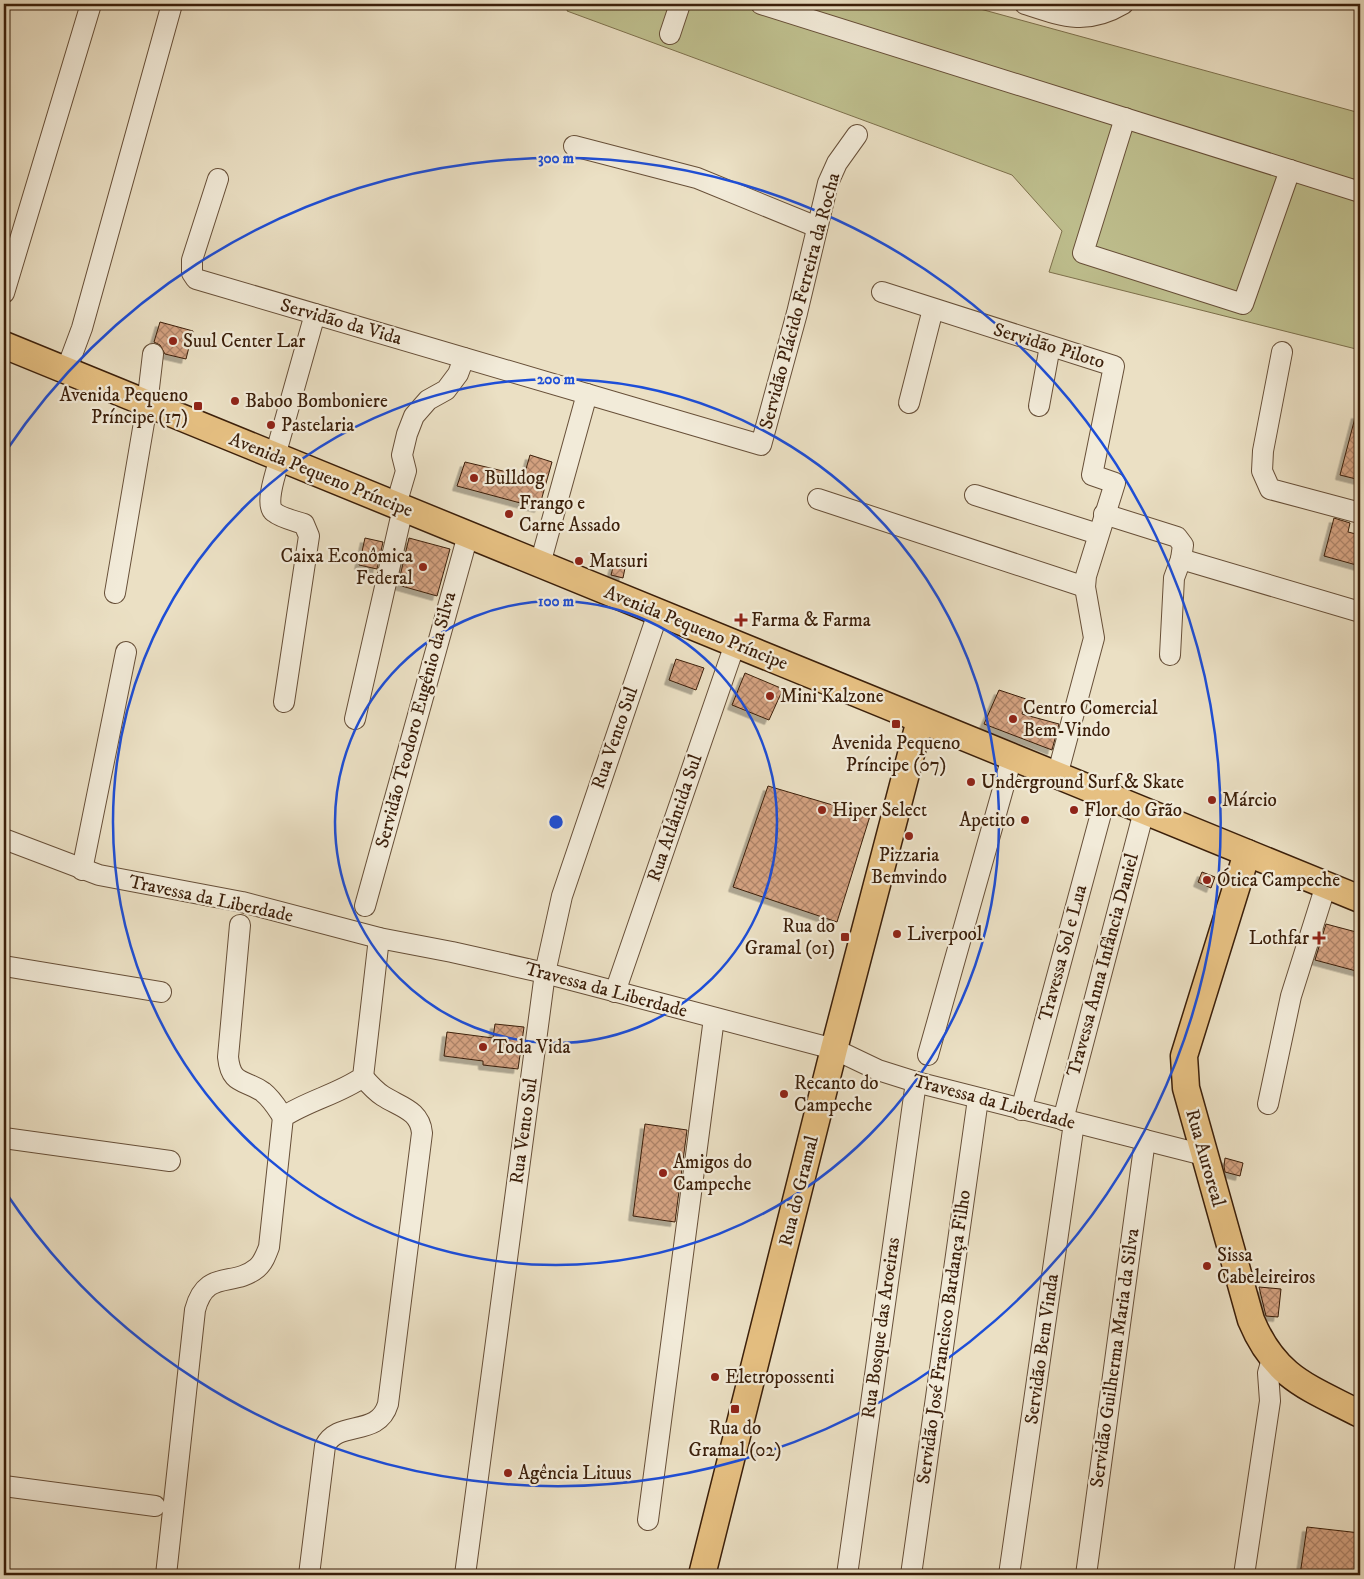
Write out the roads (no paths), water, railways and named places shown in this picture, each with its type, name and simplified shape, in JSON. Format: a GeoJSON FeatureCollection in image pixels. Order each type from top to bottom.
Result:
{"type":"FeatureCollection","features":[{"type":"Feature","properties":{"kind":"main road","name":"Avenida Pequeno Príncipe"},"geometry":{"type":"LineString","coordinates":[[4,345],[147,405],[1360,898]]}},
{"type":"Feature","properties":{"kind":"main road","name":"Rua do Gramal"},"geometry":{"type":"LineString","coordinates":[[702,1575],[834,1049],[920,720]]}},
{"type":"Feature","properties":{"kind":"main road","name":"Rua Auroreal"},"geometry":{"type":"LineString","coordinates":[[1247,853],[1184,1056],[1186,1088],[1252,1320],[1260,1340],[1277,1364],[1304,1385],[1360,1414]]}},
{"type":"Feature","properties":{"kind":"street"},"geometry":{"type":"LineString","coordinates":[[4,293],[91,4]]}},
{"type":"Feature","properties":{"kind":"street"},"geometry":{"type":"LineString","coordinates":[[66,371],[82,328],[172,4]]}},
{"type":"Feature","properties":{"kind":"street"},"geometry":{"type":"LineString","coordinates":[[670,34],[680,4]]}},
{"type":"Feature","properties":{"kind":"street"},"geometry":{"type":"LineString","coordinates":[[761,4],[1360,192]]}},
{"type":"Feature","properties":{"kind":"street"},"geometry":{"type":"LineString","coordinates":[[1025,4],[1069,18],[1095,17],[1123,4]]}},
{"type":"Feature","properties":{"kind":"street"},"geometry":{"type":"LineString","coordinates":[[1125,118],[1083,253],[1243,304],[1290,170]]}},
{"type":"Feature","properties":{"kind":"street","name":"Servidão Plácido Ferreira da Rocha"},"geometry":{"type":"LineString","coordinates":[[587,394],[761,445],[832,173],[856,135]]}},
{"type":"Feature","properties":{"kind":"street"},"geometry":{"type":"LineString","coordinates":[[574,146],[697,178],[817,227]]}},
{"type":"Feature","properties":{"kind":"street","name":"Servidão da Vida"},"geometry":{"type":"LineString","coordinates":[[218,179],[192,260],[192,273],[196,279],[587,394]]}},
{"type":"Feature","properties":{"kind":"street","name":"Servidão Piloto"},"geometry":{"type":"LineString","coordinates":[[882,292],[1114,366],[1092,475],[1115,483],[1089,561],[1085,587],[1094,638],[1057,776]]}},
{"type":"Feature","properties":{"kind":"street"},"geometry":{"type":"LineString","coordinates":[[909,403],[933,309]]}},
{"type":"Feature","properties":{"kind":"street"},"geometry":{"type":"LineString","coordinates":[[284,702],[310,536],[304,524],[274,513],[270,508],[269,500],[278,457],[315,314]]}},
{"type":"Feature","properties":{"kind":"street"},"geometry":{"type":"LineString","coordinates":[[1039,406],[1050,346]]}},
{"type":"Feature","properties":{"kind":"street"},"geometry":{"type":"LineString","coordinates":[[1282,352],[1263,451],[1262,471],[1270,489],[1360,513]]}},
{"type":"Feature","properties":{"kind":"street"},"geometry":{"type":"LineString","coordinates":[[116,593],[147,405],[153,354]]}},
{"type":"Feature","properties":{"kind":"street"},"geometry":{"type":"LineString","coordinates":[[355,719],[406,471],[402,455],[407,434],[414,416],[428,400],[446,390],[458,374],[464,358]]}},
{"type":"Feature","properties":{"kind":"street"},"geometry":{"type":"LineString","coordinates":[[540,564],[587,394]]}},
{"type":"Feature","properties":{"kind":"street"},"geometry":{"type":"LineString","coordinates":[[975,495],[1098,534]]}},
{"type":"Feature","properties":{"kind":"street"},"geometry":{"type":"LineString","coordinates":[[818,499],[1085,587]]}},
{"type":"Feature","properties":{"kind":"street"},"geometry":{"type":"LineString","coordinates":[[1104,514],[1177,537],[1183,545],[1181,559],[1174,578],[1170,655]]}},
{"type":"Feature","properties":{"kind":"street","name":"Servidão Teodoro Eugênio da Silva"},"geometry":{"type":"LineString","coordinates":[[365,906],[468,535]]}},
{"type":"Feature","properties":{"kind":"street"},"geometry":{"type":"LineString","coordinates":[[1181,559],[1360,612]]}},
{"type":"Feature","properties":{"kind":"street","name":"Rua Vento Sul"},"geometry":{"type":"LineString","coordinates":[[465,1575],[545,973],[562,896],[658,613]]}},
{"type":"Feature","properties":{"kind":"street","name":"Rua Atlântida Sul"},"geometry":{"type":"LineString","coordinates":[[615,992],[735,644]]}},
{"type":"Feature","properties":{"kind":"street"},"geometry":{"type":"LineString","coordinates":[[82,870],[126,652]]}},
{"type":"Feature","properties":{"kind":"street"},"geometry":{"type":"LineString","coordinates":[[928,1055],[1012,757]]}},
{"type":"Feature","properties":{"kind":"street","name":"Travessa Sol e Lua"},"geometry":{"type":"LineString","coordinates":[[1021,1110],[1106,795]]}},
{"type":"Feature","properties":{"kind":"street","name":"Travessa Anna Infância Daniel"},"geometry":{"type":"LineString","coordinates":[[1068,1121],[1144,811]]}},
{"type":"Feature","properties":{"kind":"street","name":"Travessa da Liberdade"},"geometry":{"type":"LineString","coordinates":[[4,839],[82,870],[127,881],[242,902],[379,938],[545,973],[834,1049],[878,1070],[916,1082],[1021,1110],[1204,1154]]}},
{"type":"Feature","properties":{"kind":"street"},"geometry":{"type":"LineString","coordinates":[[1268,1104],[1291,996],[1326,885]]}},
{"type":"Feature","properties":{"kind":"street"},"geometry":{"type":"LineString","coordinates":[[166,1575],[195,1310],[199,1294],[208,1286],[247,1273],[263,1262],[269,1247],[283,1117],[272,1100],[261,1090],[240,1082],[229,1067],[240,925]]}},
{"type":"Feature","properties":{"kind":"street"},"geometry":{"type":"LineString","coordinates":[[283,1117],[305,1104],[351,1086],[363,1077],[379,938]]}},
{"type":"Feature","properties":{"kind":"street"},"geometry":{"type":"LineString","coordinates":[[4,966],[161,992]]}},
{"type":"Feature","properties":{"kind":"street"},"geometry":{"type":"LineString","coordinates":[[648,1520],[714,1018]]}},
{"type":"Feature","properties":{"kind":"street"},"geometry":{"type":"LineString","coordinates":[[309,1575],[325,1446],[328,1439],[336,1434],[379,1420],[385,1413],[388,1404],[422,1133],[421,1123],[415,1115],[383,1096],[363,1077]]}},
{"type":"Feature","properties":{"kind":"street","name":"Rua Bosque das Aroeiras"},"geometry":{"type":"LineString","coordinates":[[847,1575],[916,1082]]}},
{"type":"Feature","properties":{"kind":"street","name":"Servidão José Francisco Bardança Filho"},"geometry":{"type":"LineString","coordinates":[[911,1575],[978,1099]]}},
{"type":"Feature","properties":{"kind":"street","name":"Servidão Bem Vinda"},"geometry":{"type":"LineString","coordinates":[[1009,1575],[1068,1121]]}},
{"type":"Feature","properties":{"kind":"street"},"geometry":{"type":"LineString","coordinates":[[4,1138],[170,1162]]}},
{"type":"Feature","properties":{"kind":"street","name":"Servidão Guilherma Maria da Silva"},"geometry":{"type":"LineString","coordinates":[[1086,1575],[1145,1140]]}},
{"type":"Feature","properties":{"kind":"street"},"geometry":{"type":"LineString","coordinates":[[1244,1575],[1270,1401],[1279,1383],[1277,1364]]}},
{"type":"Feature","properties":{"kind":"street"},"geometry":{"type":"LineString","coordinates":[[4,1486],[155,1506]]}},
{"type":"Feature","properties":{"kind":"place","name":"Suul Center Lar"},"geometry":{"type":"Point","coordinates":[173,341]}},
{"type":"Feature","properties":{"kind":"place","name":"Baboo Bomboniere"},"geometry":{"type":"Point","coordinates":[235,401]}},
{"type":"Feature","properties":{"kind":"place","name":"Avenida Pequeno Príncipe (17)"},"geometry":{"type":"Point","coordinates":[198,406]}},
{"type":"Feature","properties":{"kind":"place","name":"Pastelaria"},"geometry":{"type":"Point","coordinates":[271,425]}},
{"type":"Feature","properties":{"kind":"place","name":"Bulldog"},"geometry":{"type":"Point","coordinates":[474,478]}},
{"type":"Feature","properties":{"kind":"place","name":"Frango e Carne Assado"},"geometry":{"type":"Point","coordinates":[509,514]}},
{"type":"Feature","properties":{"kind":"place","name":"Matsuri"},"geometry":{"type":"Point","coordinates":[579,561]}},
{"type":"Feature","properties":{"kind":"place","name":"Caixa Econômica Federal"},"geometry":{"type":"Point","coordinates":[423,567]}},
{"type":"Feature","properties":{"kind":"place","name":"Farma & Farma"},"geometry":{"type":"Point","coordinates":[741,620]}},
{"type":"Feature","properties":{"kind":"place","name":"Mini Kalzone"},"geometry":{"type":"Point","coordinates":[770,696]}},
{"type":"Feature","properties":{"kind":"place","name":"Centro Comercial Bem-Vindo"},"geometry":{"type":"Point","coordinates":[1013,719]}},
{"type":"Feature","properties":{"kind":"place","name":"Avenida Pequeno Príncipe (07)"},"geometry":{"type":"Point","coordinates":[896,724]}},
{"type":"Feature","properties":{"kind":"place","name":"Underground Surf & Skate"},"geometry":{"type":"Point","coordinates":[971,782]}},
{"type":"Feature","properties":{"kind":"place","name":"Márcio"},"geometry":{"type":"Point","coordinates":[1212,800]}},
{"type":"Feature","properties":{"kind":"place","name":"Hiper Select"},"geometry":{"type":"Point","coordinates":[822,810]}},
{"type":"Feature","properties":{"kind":"place","name":"Flor do Grão"},"geometry":{"type":"Point","coordinates":[1074,810]}},
{"type":"Feature","properties":{"kind":"place","name":"Apetito"},"geometry":{"type":"Point","coordinates":[1025,820]}},
{"type":"Feature","properties":{"kind":"place","name":"Pizzaria Bemvindo"},"geometry":{"type":"Point","coordinates":[909,836]}},
{"type":"Feature","properties":{"kind":"place","name":"Ótica Campeche"},"geometry":{"type":"Point","coordinates":[1207,880]}},
{"type":"Feature","properties":{"kind":"place","name":"Liverpool"},"geometry":{"type":"Point","coordinates":[897,934]}},
{"type":"Feature","properties":{"kind":"place","name":"Rua do Gramal (01)"},"geometry":{"type":"Point","coordinates":[845,937]}},
{"type":"Feature","properties":{"kind":"place","name":"Lothfar"},"geometry":{"type":"Point","coordinates":[1319,938]}},
{"type":"Feature","properties":{"kind":"place","name":"Toda Vida"},"geometry":{"type":"Point","coordinates":[483,1047]}},
{"type":"Feature","properties":{"kind":"place","name":"Recanto do Campeche"},"geometry":{"type":"Point","coordinates":[784,1094]}},
{"type":"Feature","properties":{"kind":"place","name":"Amigos do Campeche"},"geometry":{"type":"Point","coordinates":[663,1173]}},
{"type":"Feature","properties":{"kind":"place","name":"Sissa Cabeleireiros"},"geometry":{"type":"Point","coordinates":[1207,1266]}},
{"type":"Feature","properties":{"kind":"place","name":"Eletropossenti"},"geometry":{"type":"Point","coordinates":[715,1377]}},
{"type":"Feature","properties":{"kind":"place","name":"Rua do Gramal (02)"},"geometry":{"type":"Point","coordinates":[735,1409]}},
{"type":"Feature","properties":{"kind":"place","name":"Agência Lituus"},"geometry":{"type":"Point","coordinates":[508,1473]}}]}
